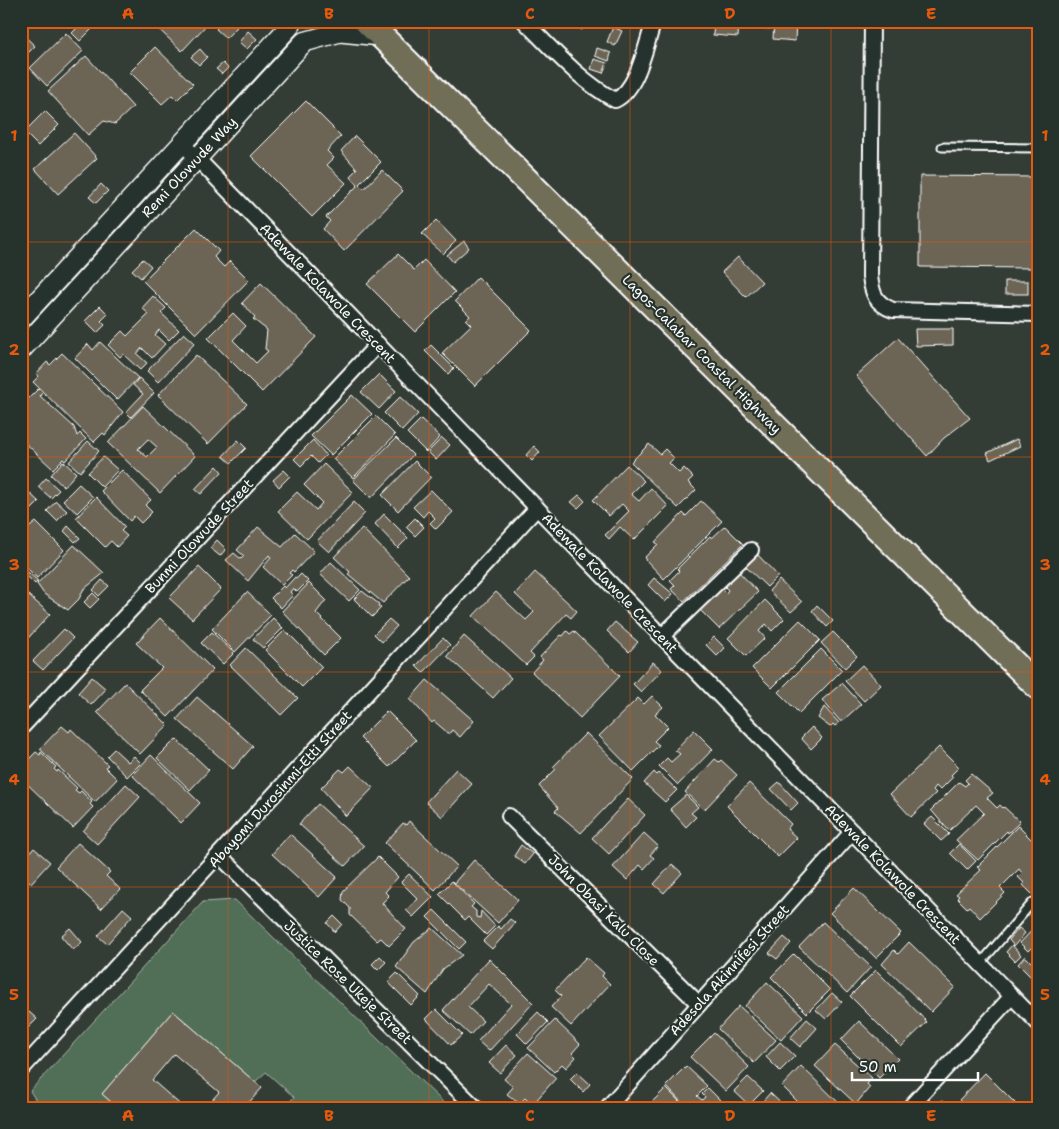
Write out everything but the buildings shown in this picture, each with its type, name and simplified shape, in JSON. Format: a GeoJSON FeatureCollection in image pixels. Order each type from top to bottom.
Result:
{"type":"FeatureCollection","features":[{"type":"Feature","properties":{"kind":"highway","name":"Lagos-Calabar Coastal Highway"},"geometry":{"type":"LineString","coordinates":[[373,29],[1038,687]]}},
{"type":"Feature","properties":{"kind":"main road","name":"Remi Olowude Way"},"geometry":{"type":"LineString","coordinates":[[21,320],[289,27],[291,21]]}},
{"type":"Feature","properties":{"kind":"main road","name":"Remi Olowude Way"},"geometry":{"type":"LineString","coordinates":[[21,350],[304,42],[340,32],[373,29]]}},
{"type":"Feature","properties":{"kind":"street"},"geometry":{"type":"LineString","coordinates":[[524,21],[567,63],[601,92],[615,100],[624,96],[632,85],[654,21]]}},
{"type":"Feature","properties":{"kind":"street"},"geometry":{"type":"LineString","coordinates":[[872,21],[870,276],[872,291],[876,300],[883,306],[893,310],[1038,314]]}},
{"type":"Feature","properties":{"kind":"street","name":"Adewale Kolawole Crescent"},"geometry":{"type":"LineString","coordinates":[[183,144],[1038,1023]]}},
{"type":"Feature","properties":{"kind":"street","name":"Bunmi Olowude Street"},"geometry":{"type":"LineString","coordinates":[[21,728],[378,344]]}},
{"type":"Feature","properties":{"kind":"street","name":"Abayomi Durosinmi-Etti Street"},"geometry":{"type":"LineString","coordinates":[[21,1070],[537,508]]}},
{"type":"Feature","properties":{"kind":"street"},"geometry":{"type":"LineString","coordinates":[[662,636],[751,550]]}},
{"type":"Feature","properties":{"kind":"street","name":"John Obasi Kalu Close"},"geometry":{"type":"LineString","coordinates":[[509,816],[699,1004]]}},
{"type":"Feature","properties":{"kind":"street","name":"Adesola Akinnifesi Street"},"geometry":{"type":"LineString","coordinates":[[607,1108],[852,832]]}},
{"type":"Feature","properties":{"kind":"street","name":"Justice Rose Ukeje Street"},"geometry":{"type":"LineString","coordinates":[[219,855],[476,1108]]}},
{"type":"Feature","properties":{"kind":"street"},"geometry":{"type":"LineString","coordinates":[[909,1108],[1012,996]]}},
{"type":"Feature","properties":{"kind":"lane"},"geometry":{"type":"LineString","coordinates":[[942,147],[1038,148]]}},
{"type":"Feature","properties":{"kind":"lane"},"geometry":{"type":"LineString","coordinates":[[980,964],[1033,902]]}},
{"type":"Feature","properties":{"kind":"green space"},"geometry":{"type":"Polygon","coordinates":[[[235,900],[449,1108],[284,1108],[294,1097],[266,1072],[255,1082],[173,1011],[102,1094],[118,1108],[41,1108],[30,1091],[203,902],[235,900]]]}}]}
